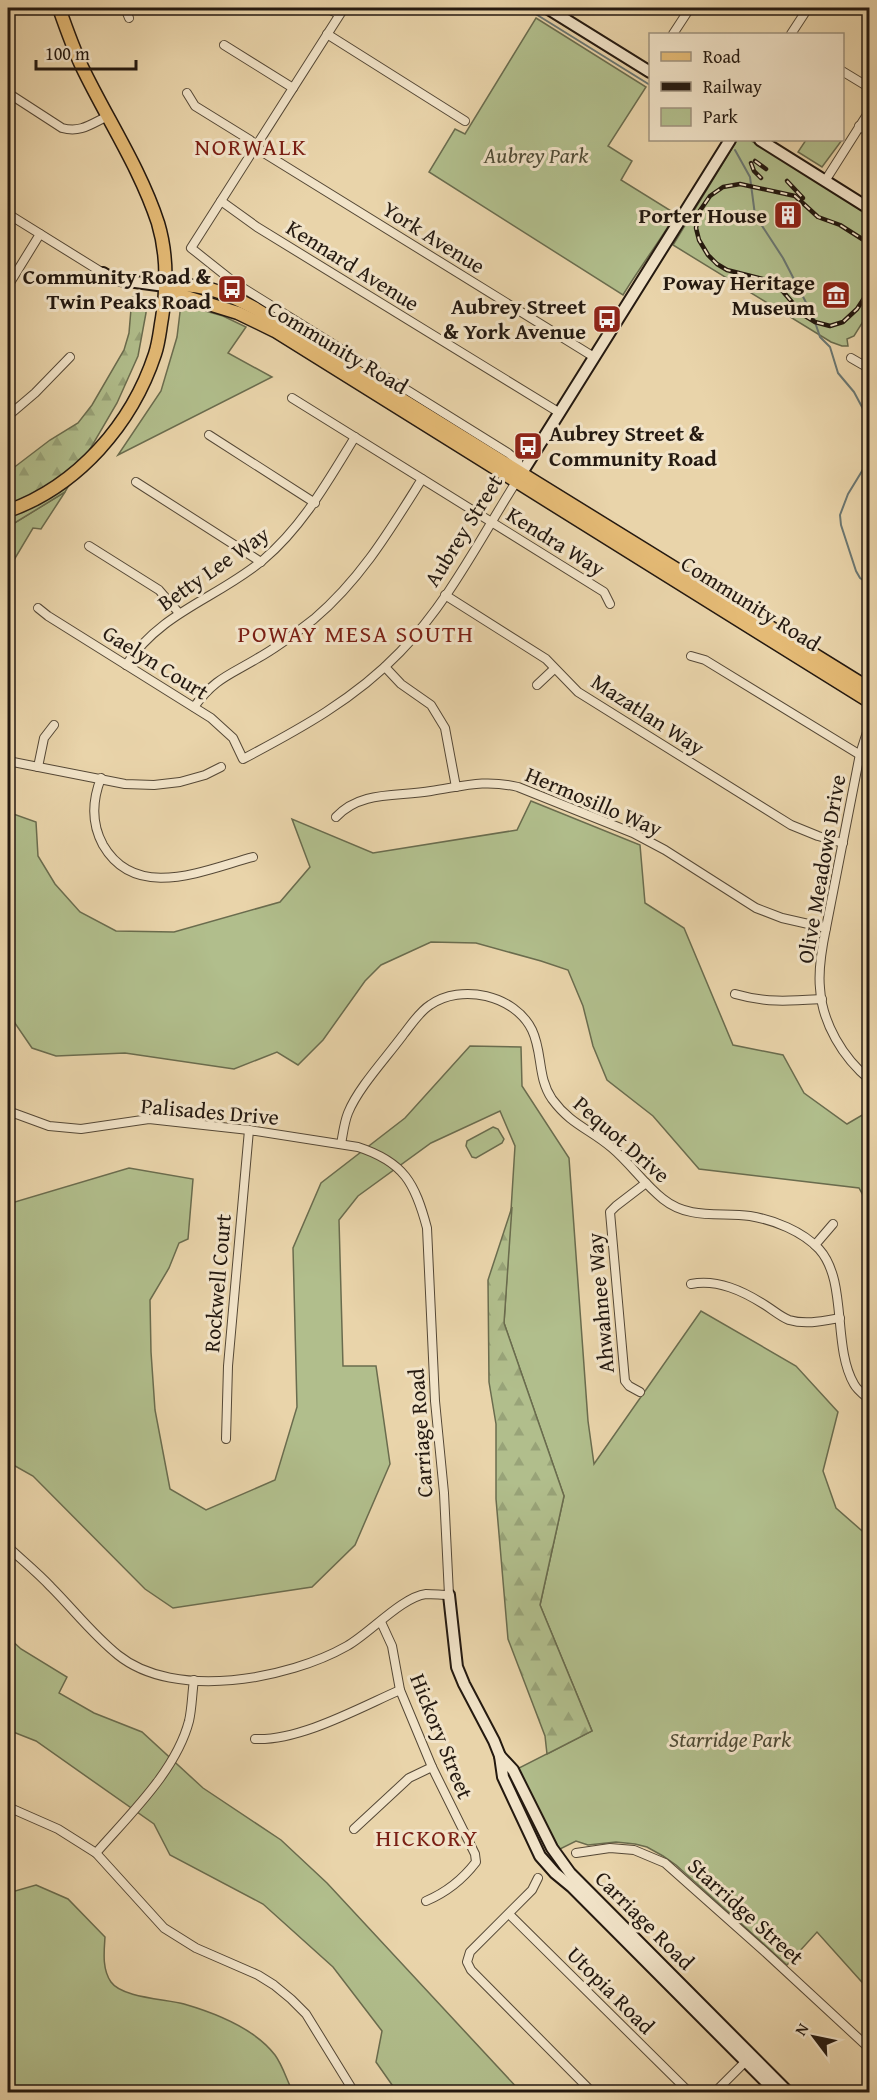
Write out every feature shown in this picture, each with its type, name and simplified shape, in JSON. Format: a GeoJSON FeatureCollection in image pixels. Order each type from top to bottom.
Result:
{"type":"FeatureCollection","features":[{"type":"Feature","properties":{"kind":"main road"},"geometry":{"type":"LineString","coordinates":[[8,511],[69,478],[101,448],[132,408],[156,351],[165,286],[158,224],[142,184],[82,68],[58,8]]}},
{"type":"Feature","properties":{"kind":"main road","name":"Community Road"},"geometry":{"type":"LineString","coordinates":[[165,286],[183,296],[238,313],[275,331],[870,689]]}},
{"type":"Feature","properties":{"kind":"main road","name":"Community Road"},"geometry":{"type":"LineString","coordinates":[[518,478],[870,702]]}},
{"type":"Feature","properties":{"kind":"main road"},"geometry":{"type":"LineString","coordinates":[[823,660],[835,675],[870,696]]}},
{"type":"Feature","properties":{"kind":"street"},"geometry":{"type":"LineString","coordinates":[[125,8],[129,18]]}},
{"type":"Feature","properties":{"kind":"street"},"geometry":{"type":"LineString","coordinates":[[326,8],[341,11],[191,248],[235,283],[508,453],[518,461],[518,478]]}},
{"type":"Feature","properties":{"kind":"street"},"geometry":{"type":"LineString","coordinates":[[547,8],[649,70]]}},
{"type":"Feature","properties":{"kind":"street"},"geometry":{"type":"LineString","coordinates":[[674,33],[690,8]]}},
{"type":"Feature","properties":{"kind":"street"},"geometry":{"type":"LineString","coordinates":[[792,33],[808,8]]}},
{"type":"Feature","properties":{"kind":"street"},"geometry":{"type":"LineString","coordinates":[[327,34],[465,121]]}},
{"type":"Feature","properties":{"kind":"street"},"geometry":{"type":"LineString","coordinates":[[224,45],[293,88]]}},
{"type":"Feature","properties":{"kind":"street"},"geometry":{"type":"LineString","coordinates":[[844,72],[870,88]]}},
{"type":"Feature","properties":{"kind":"street"},"geometry":{"type":"LineString","coordinates":[[8,93],[62,128],[70,130],[78,131],[108,116]]}},
{"type":"Feature","properties":{"kind":"street","name":"York Avenue"},"geometry":{"type":"LineString","coordinates":[[188,93],[195,106],[250,140],[264,153],[594,357]]}},
{"type":"Feature","properties":{"kind":"street"},"geometry":{"type":"LineString","coordinates":[[825,180],[870,110]]}},
{"type":"Feature","properties":{"kind":"street"},"geometry":{"type":"LineString","coordinates":[[859,126],[870,133]]}},
{"type":"Feature","properties":{"kind":"street","name":"Aubrey Street"},"geometry":{"type":"LineString","coordinates":[[243,759],[321,717],[360,688],[385,667],[423,625],[445,595],[729,141]]}},
{"type":"Feature","properties":{"kind":"street"},"geometry":{"type":"LineString","coordinates":[[762,141],[870,209]]}},
{"type":"Feature","properties":{"kind":"street","name":"Kennard Avenue"},"geometry":{"type":"LineString","coordinates":[[221,201],[257,227],[560,413]]}},
{"type":"Feature","properties":{"kind":"street"},"geometry":{"type":"LineString","coordinates":[[8,214],[113,279],[165,286]]}},
{"type":"Feature","properties":{"kind":"street"},"geometry":{"type":"LineString","coordinates":[[8,286],[39,234]]}},
{"type":"Feature","properties":{"kind":"street"},"geometry":{"type":"LineString","coordinates":[[8,416],[35,393],[70,357]]}},
{"type":"Feature","properties":{"kind":"street"},"geometry":{"type":"LineString","coordinates":[[851,358],[870,369]]}},
{"type":"Feature","properties":{"kind":"street","name":"Kendra Way"},"geometry":{"type":"LineString","coordinates":[[292,398],[604,592],[610,604]]}},
{"type":"Feature","properties":{"kind":"street"},"geometry":{"type":"LineString","coordinates":[[209,435],[315,503]]}},
{"type":"Feature","properties":{"kind":"street","name":"Betty Lee Way"},"geometry":{"type":"LineString","coordinates":[[126,664],[151,636],[179,613],[228,585],[279,546],[315,503],[356,436]]}},
{"type":"Feature","properties":{"kind":"street"},"geometry":{"type":"LineString","coordinates":[[194,707],[204,693],[225,675],[275,648],[315,617],[358,576],[422,479]]}},
{"type":"Feature","properties":{"kind":"street"},"geometry":{"type":"LineString","coordinates":[[136,482],[261,562]]}},
{"type":"Feature","properties":{"kind":"street"},"geometry":{"type":"LineString","coordinates":[[89,546],[159,591],[179,613]]}},
{"type":"Feature","properties":{"kind":"street","name":"Mazatlan Way"},"geometry":{"type":"LineString","coordinates":[[445,595],[546,659],[579,692],[791,825],[843,843]]}},
{"type":"Feature","properties":{"kind":"street","name":"Gaelyn Court"},"geometry":{"type":"LineString","coordinates":[[38,608],[211,718],[233,738],[243,759]]}},
{"type":"Feature","properties":{"kind":"street"},"geometry":{"type":"LineString","coordinates":[[692,656],[705,660],[870,761]]}},
{"type":"Feature","properties":{"kind":"street"},"geometry":{"type":"LineString","coordinates":[[385,667],[401,684],[431,705],[442,722],[456,787]]}},
{"type":"Feature","properties":{"kind":"street"},"geometry":{"type":"LineString","coordinates":[[537,685],[554,669]]}},
{"type":"Feature","properties":{"kind":"street","name":"Olive Meadows Drive"},"geometry":{"type":"LineString","coordinates":[[870,723],[860,754],[822,948],[820,988],[824,1010],[834,1037],[853,1063],[870,1080]]}},
{"type":"Feature","properties":{"kind":"street"},"geometry":{"type":"LineString","coordinates":[[38,767],[44,738],[54,725]]}},
{"type":"Feature","properties":{"kind":"street"},"geometry":{"type":"LineString","coordinates":[[8,761],[125,784],[154,785],[180,782],[206,775],[220,767]]}},
{"type":"Feature","properties":{"kind":"street"},"geometry":{"type":"LineString","coordinates":[[101,778],[93,810],[96,834],[109,856],[129,871],[148,878],[169,879],[253,857]]}},
{"type":"Feature","properties":{"kind":"street","name":"Hermosillo Way"},"geometry":{"type":"LineString","coordinates":[[336,817],[345,807],[370,797],[429,792],[472,783],[499,783],[518,787],[633,833],[665,850],[756,908],[782,918],[826,928]]}},
{"type":"Feature","properties":{"kind":"street","name":"Pequot Drive"},"geometry":{"type":"LineString","coordinates":[[341,1144],[345,1121],[355,1099],[422,1011],[440,999],[463,993],[495,998],[514,1008],[533,1032],[543,1080],[551,1098],[567,1118],[610,1146],[664,1200],[681,1210],[705,1215],[751,1216],[792,1230],[815,1245],[832,1269],[846,1366],[855,1385],[870,1400]]}},
{"type":"Feature","properties":{"kind":"street"},"geometry":{"type":"LineString","coordinates":[[735,994],[776,1002],[822,999]]}},
{"type":"Feature","properties":{"kind":"street","name":"Palisades Drive"},"geometry":{"type":"LineString","coordinates":[[8,1111],[49,1126],[81,1129],[149,1119],[249,1130],[341,1144]]}},
{"type":"Feature","properties":{"kind":"street","name":"Rockwell Court"},"geometry":{"type":"LineString","coordinates":[[226,1439],[228,1366],[249,1130]]}},
{"type":"Feature","properties":{"kind":"street","name":"Carriage Road"},"geometry":{"type":"LineString","coordinates":[[341,1144],[374,1152],[389,1161],[412,1184],[421,1206],[427,1228],[435,1401],[444,1493],[449,1595],[457,1667],[495,1741],[500,1756],[501,1771],[544,1860],[555,1873],[580,1888]]}},
{"type":"Feature","properties":{"kind":"street","name":"Ahwahnee Way"},"geometry":{"type":"LineString","coordinates":[[640,1392],[625,1381],[610,1212],[646,1183]]}},
{"type":"Feature","properties":{"kind":"street"},"geometry":{"type":"LineString","coordinates":[[815,1245],[833,1224]]}},
{"type":"Feature","properties":{"kind":"street"},"geometry":{"type":"LineString","coordinates":[[691,1284],[706,1281],[734,1289],[788,1319],[805,1323],[840,1318]]}},
{"type":"Feature","properties":{"kind":"street"},"geometry":{"type":"LineString","coordinates":[[8,1547],[49,1584],[119,1656],[146,1670],[194,1680],[236,1680],[296,1669],[348,1645],[415,1597],[426,1594],[449,1595]]}},
{"type":"Feature","properties":{"kind":"street","name":"Hickory Street"},"geometry":{"type":"LineString","coordinates":[[381,1622],[392,1646],[400,1689],[432,1767],[475,1854],[476,1862],[441,1895],[426,1901]]}},
{"type":"Feature","properties":{"kind":"street"},"geometry":{"type":"LineString","coordinates":[[96,1853],[169,1766],[181,1744],[189,1721],[194,1680]]}},
{"type":"Feature","properties":{"kind":"street"},"geometry":{"type":"LineString","coordinates":[[255,1739],[272,1740],[327,1722],[400,1689]]}},
{"type":"Feature","properties":{"kind":"street","name":"Carriage Road"},"geometry":{"type":"LineString","coordinates":[[500,1756],[513,1770],[552,1848],[580,1888],[748,2059],[776,2092]]}},
{"type":"Feature","properties":{"kind":"street"},"geometry":{"type":"LineString","coordinates":[[354,1829],[410,1778],[432,1767]]}},
{"type":"Feature","properties":{"kind":"street"},"geometry":{"type":"LineString","coordinates":[[519,1812],[531,1805]]}},
{"type":"Feature","properties":{"kind":"street"},"geometry":{"type":"LineString","coordinates":[[8,1807],[58,1829],[96,1853],[171,1933],[196,1948],[258,1975],[291,1999],[306,2014],[354,2092]]}},
{"type":"Feature","properties":{"kind":"street","name":"Starridge Street"},"geometry":{"type":"LineString","coordinates":[[576,1853],[610,1848],[634,1850],[665,1863],[870,2049]]}},
{"type":"Feature","properties":{"kind":"street"},"geometry":{"type":"LineString","coordinates":[[538,1878],[532,1890],[470,1952],[467,1962],[471,1970],[592,2092]]}},
{"type":"Feature","properties":{"kind":"street","name":"Utopia Road"},"geometry":{"type":"LineString","coordinates":[[509,1914],[689,2092]]}},
{"type":"Feature","properties":{"kind":"street"},"geometry":{"type":"LineString","coordinates":[[714,2092],[748,2059]]}},
{"type":"Feature","properties":{"kind":"street","name":"Carriage Road"},"geometry":{"type":"LineString","coordinates":[[748,2059],[788,2092]]}},
{"type":"Feature","properties":{"kind":"green space","name":"Aubrey Park"},"geometry":{"type":"Polygon","coordinates":[[[536,18],[646,87],[608,146],[632,161],[621,180],[676,214],[623,295],[429,172],[455,129],[465,134],[536,18]]]}},
{"type":"Feature","properties":{"kind":"green space"},"geometry":{"type":"Polygon","coordinates":[[[736,141],[752,141],[869,215],[869,312],[854,336],[847,339],[848,346],[842,346],[831,342],[673,245],[736,141]]]}},
{"type":"Feature","properties":{"kind":"green space"},"geometry":{"type":"Polygon","coordinates":[[[805,141],[841,141],[822,167],[798,152],[805,141]]]}},
{"type":"Feature","properties":{"kind":"green space"},"geometry":{"type":"Polygon","coordinates":[[[132,297],[146,299],[146,313],[138,356],[117,403],[65,492],[8,527],[8,472],[50,440],[78,423],[92,405],[124,350],[129,333],[132,297]]]}},
{"type":"Feature","properties":{"kind":"green space"},"geometry":{"type":"Polygon","coordinates":[[[181,304],[223,316],[246,327],[228,353],[272,377],[118,455],[161,391],[177,337],[181,304]]]}},
{"type":"Feature","properties":{"kind":"green space"},"geometry":{"type":"Polygon","coordinates":[[[65,492],[41,529],[33,528],[8,570],[8,527],[65,492]]]}},
{"type":"Feature","properties":{"kind":"green space"},"geometry":{"type":"Polygon","coordinates":[[[531,801],[640,845],[645,903],[684,928],[733,1045],[783,1055],[804,1093],[847,1124],[869,1111],[869,1206],[859,1188],[699,1169],[653,1116],[607,1080],[593,1046],[583,1006],[568,970],[476,943],[431,942],[381,965],[365,981],[323,1040],[298,1065],[277,1052],[234,1069],[125,1053],[56,1056],[32,1048],[8,1013],[8,812],[36,822],[38,856],[55,884],[80,912],[116,931],[174,932],[280,902],[310,867],[292,819],[373,853],[517,830],[531,801]]]}},
{"type":"Feature","properties":{"kind":"green space","name":"Starridge Park"},"geometry":{"type":"Polygon","coordinates":[[[470,1046],[521,1047],[522,1086],[569,1158],[588,1421],[594,1464],[701,1311],[796,1366],[838,1412],[823,1471],[836,1508],[869,1537],[869,1990],[817,1932],[787,1965],[676,1865],[647,1847],[616,1842],[588,1845],[576,1841],[558,1850],[517,1769],[592,1731],[540,1605],[564,1496],[504,1323],[515,1146],[500,1111],[431,1143],[358,1196],[339,1220],[343,1366],[376,1366],[390,1464],[355,1545],[312,1587],[173,1608],[145,1589],[33,1476],[8,1462],[8,1204],[129,1168],[193,1179],[188,1239],[179,1243],[169,1268],[150,1300],[155,1410],[170,1489],[206,1510],[275,1480],[297,1407],[293,1248],[321,1183],[405,1118],[470,1046]]]}},
{"type":"Feature","properties":{"kind":"green space"},"geometry":{"type":"Polygon","coordinates":[[[493,1127],[498,1129],[504,1139],[502,1143],[476,1158],[472,1157],[466,1146],[467,1141],[493,1127]]]}},
{"type":"Feature","properties":{"kind":"green space"},"geometry":{"type":"Polygon","coordinates":[[[512,1207],[504,1323],[564,1496],[540,1605],[592,1731],[547,1754],[545,1736],[508,1639],[496,1499],[496,1424],[489,1382],[488,1280],[512,1207]]]}},
{"type":"Feature","properties":{"kind":"green space"},"geometry":{"type":"Polygon","coordinates":[[[8,1637],[21,1649],[67,1677],[59,1693],[94,1713],[142,1732],[203,1788],[281,1840],[327,1883],[521,2092],[397,2092],[376,2062],[382,2031],[333,1967],[263,1904],[170,1855],[154,1824],[36,1741],[8,1730],[8,1637]]]}},
{"type":"Feature","properties":{"kind":"green space"},"geometry":{"type":"Polygon","coordinates":[[[36,1885],[68,1899],[105,1937],[106,1972],[111,1982],[117,1987],[134,1995],[196,2008],[221,2017],[246,2030],[257,2037],[275,2055],[293,2092],[8,2092],[8,1893],[36,1885]]]}},
{"type":"Feature","properties":{"kind":"waterway"},"geometry":{"type":"LineString","coordinates":[[526,8],[649,84]]}},
{"type":"Feature","properties":{"kind":"waterway"},"geometry":{"type":"LineString","coordinates":[[735,150],[750,177],[755,215],[783,258],[813,316],[820,337],[830,347],[838,373],[854,392],[870,422]]}},
{"type":"Feature","properties":{"kind":"waterway"},"geometry":{"type":"LineString","coordinates":[[870,458],[848,494],[840,515],[856,571],[860,578],[870,585]]}},
{"type":"Feature","properties":{"kind":"railway"},"geometry":{"type":"LineString","coordinates":[[755,161],[766,169]]}},
{"type":"Feature","properties":{"kind":"railway"},"geometry":{"type":"LineString","coordinates":[[751,163],[754,171],[761,178]]}},
{"type":"Feature","properties":{"kind":"railway"},"geometry":{"type":"LineString","coordinates":[[787,181],[803,198]]}},
{"type":"Feature","properties":{"kind":"railway"},"geometry":{"type":"LineString","coordinates":[[870,244],[840,225],[818,217],[795,196],[740,184],[723,187],[710,196],[699,212],[696,228],[699,240],[717,264],[727,270],[775,282],[802,314],[815,322],[830,326],[843,322],[857,309],[870,289]]}},
{"type":"Feature","properties":{"kind":"place","name":"Porter House"},"geometry":{"type":"Point","coordinates":[788,215]}},
{"type":"Feature","properties":{"kind":"place","name":"Community Road & Twin Peaks Road"},"geometry":{"type":"Point","coordinates":[232,289]}},
{"type":"Feature","properties":{"kind":"place","name":"Poway Heritage Museum"},"geometry":{"type":"Point","coordinates":[836,295]}},
{"type":"Feature","properties":{"kind":"place","name":"Aubrey Street & York Avenue"},"geometry":{"type":"Point","coordinates":[607,319]}},
{"type":"Feature","properties":{"kind":"place","name":"Aubrey Street & Community Road"},"geometry":{"type":"Point","coordinates":[528,446]}},
{"type":"Feature","properties":{"kind":"district","name":"NORWALK"},"geometry":{"type":"Point","coordinates":[251,147]}},
{"type":"Feature","properties":{"kind":"district","name":"POWAY MESA SOUTH"},"geometry":{"type":"Point","coordinates":[356,634]}},
{"type":"Feature","properties":{"kind":"district","name":"HICKORY"},"geometry":{"type":"Point","coordinates":[427,1838]}}]}
